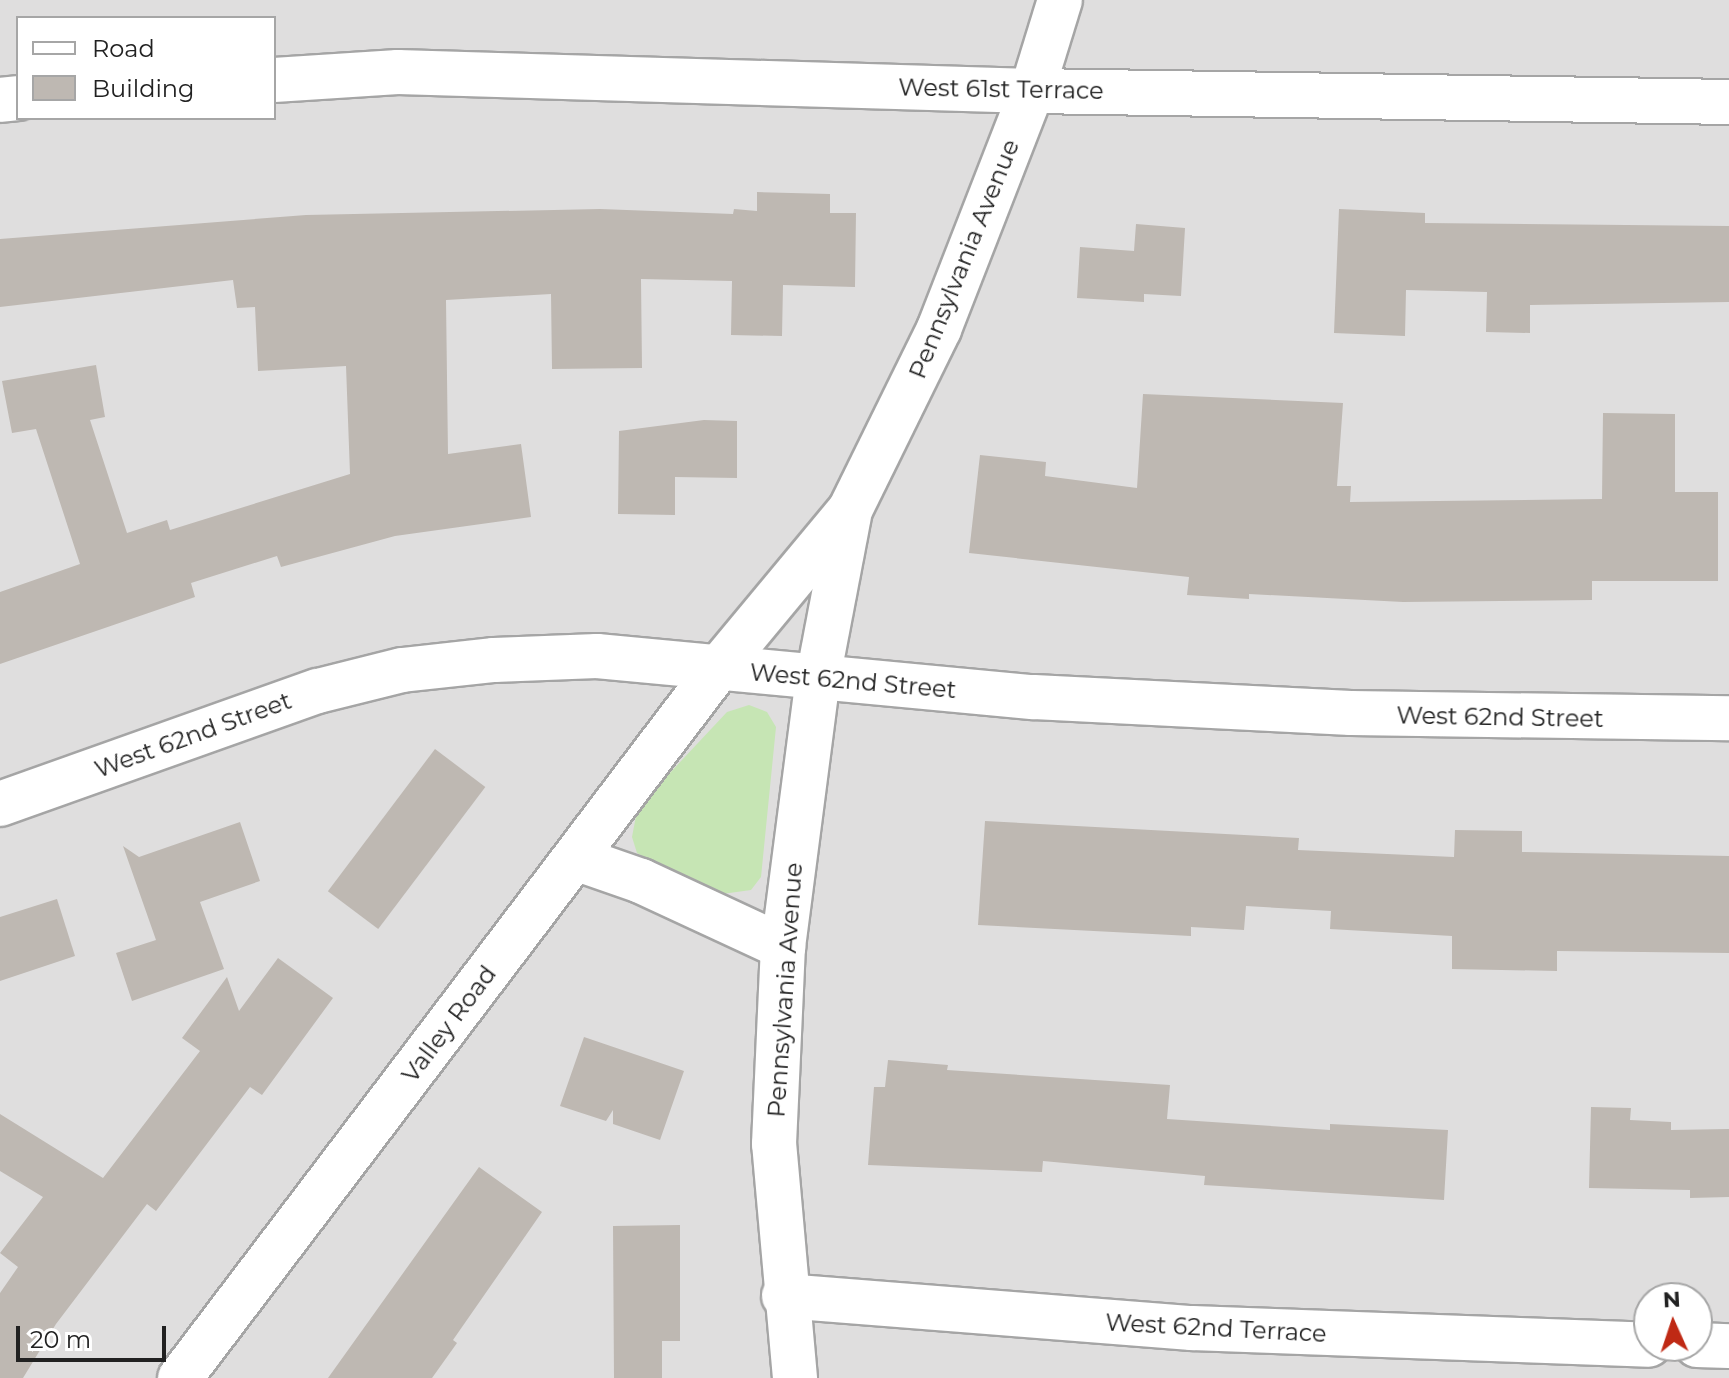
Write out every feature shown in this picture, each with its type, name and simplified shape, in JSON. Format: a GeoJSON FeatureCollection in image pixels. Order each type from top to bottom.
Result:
{"type":"FeatureCollection","features":[{"type":"Feature","properties":{"kind":"street","name":"Pennsylvania Avenue"},"geometry":{"type":"LineString","coordinates":[[717,670],[850,510],[939,329],[1032,91],[1060,0]]}},
{"type":"Feature","properties":{"kind":"street","name":"West 61st Terrace"},"geometry":{"type":"LineString","coordinates":[[276,80],[398,72],[1032,91],[1729,102]]}},
{"type":"Feature","properties":{"kind":"street","name":"Pennsylvania Avenue"},"geometry":{"type":"LineString","coordinates":[[795,1378],[784,1296],[774,1144],[783,947],[818,678],[850,510]]}},
{"type":"Feature","properties":{"kind":"street","name":"West 62nd Street"},"geometry":{"type":"LineString","coordinates":[[0,804],[318,691],[402,670],[597,656],[717,670],[1034,697],[1351,713],[1729,718]]}},
{"type":"Feature","properties":{"kind":"street","name":"Valley Road"},"geometry":{"type":"LineString","coordinates":[[180,1378],[717,670]]}},
{"type":"Feature","properties":{"kind":"street"},"geometry":{"type":"LineString","coordinates":[[575,858],[641,881],[783,947]]}},
{"type":"Feature","properties":{"kind":"street","name":"West 62nd Terrace"},"geometry":{"type":"LineString","coordinates":[[784,1296],[1192,1328],[1633,1344]]}},
{"type":"Feature","properties":{"kind":"shaded area"},"geometry":{"type":"Polygon","coordinates":[[[0,0],[1729,0],[1729,1378],[0,1378],[0,0]]]}},
{"type":"Feature","properties":{"kind":"green space"},"geometry":{"type":"Polygon","coordinates":[[[749,705],[767,712],[776,727],[761,877],[751,890],[715,895],[637,853],[632,837],[636,816],[653,791],[727,712],[749,705]]]}},
{"type":"Feature","properties":{"kind":"building"},"geometry":{"type":"Polygon","coordinates":[[[757,192],[830,194],[830,213],[856,213],[855,287],[783,285],[782,336],[731,335],[732,281],[641,279],[642,368],[552,369],[551,294],[446,300],[448,454],[521,444],[531,517],[395,536],[281,567],[277,556],[191,583],[195,597],[0,664],[0,592],[80,564],[36,429],[12,433],[2,381],[96,365],[105,417],[90,420],[127,533],[167,520],[170,530],[350,474],[346,366],[258,371],[255,307],[237,308],[233,280],[0,307],[0,239],[306,215],[600,209],[733,214],[734,209],[757,211],[757,192]]]}},
{"type":"Feature","properties":{"kind":"building"},"geometry":{"type":"Polygon","coordinates":[[[1339,209],[1425,213],[1425,223],[1729,226],[1729,302],[1530,305],[1530,333],[1486,332],[1487,292],[1406,290],[1405,336],[1334,333],[1339,209]]]}},
{"type":"Feature","properties":{"kind":"building"},"geometry":{"type":"Polygon","coordinates":[[[1136,224],[1185,228],[1181,296],[1144,294],[1144,302],[1077,298],[1080,247],[1134,251],[1136,224]]]}},
{"type":"Feature","properties":{"kind":"building"},"geometry":{"type":"Polygon","coordinates":[[[1143,394],[1343,403],[1337,486],[1351,486],[1350,502],[1602,499],[1603,413],[1675,414],[1675,492],[1718,492],[1718,581],[1592,581],[1592,600],[1403,602],[1249,594],[1249,599],[1187,595],[1189,577],[969,553],[980,455],[1046,462],[1045,476],[1137,488],[1143,394]]]}},
{"type":"Feature","properties":{"kind":"building"},"geometry":{"type":"Polygon","coordinates":[[[704,420],[737,421],[737,478],[675,477],[675,515],[618,514],[619,431],[704,420]]]}},
{"type":"Feature","properties":{"kind":"building"},"geometry":{"type":"Polygon","coordinates":[[[435,749],[485,787],[378,929],[328,891],[435,749]]]}},
{"type":"Feature","properties":{"kind":"building"},"geometry":{"type":"Polygon","coordinates":[[[985,821],[1299,838],[1298,850],[1454,857],[1455,830],[1522,831],[1522,852],[1729,856],[1729,953],[1557,951],[1557,971],[1452,969],[1452,936],[1330,929],[1331,911],[1246,906],[1244,930],[1191,927],[1191,936],[978,925],[985,821]]]}},
{"type":"Feature","properties":{"kind":"building"},"geometry":{"type":"Polygon","coordinates":[[[240,822],[260,881],[200,902],[224,969],[132,1001],[116,953],[156,940],[123,846],[139,857],[240,822]]]}},
{"type":"Feature","properties":{"kind":"building"},"geometry":{"type":"Polygon","coordinates":[[[57,899],[75,956],[0,981],[0,917],[57,899]]]}},
{"type":"Feature","properties":{"kind":"building"},"geometry":{"type":"Polygon","coordinates":[[[278,958],[333,998],[262,1095],[250,1087],[156,1211],[147,1204],[56,1324],[23,1378],[0,1378],[0,1293],[18,1267],[0,1253],[43,1197],[0,1171],[0,1114],[103,1178],[200,1051],[182,1038],[227,977],[239,1011],[278,958]]]}},
{"type":"Feature","properties":{"kind":"building"},"geometry":{"type":"Polygon","coordinates":[[[584,1037],[684,1071],[660,1140],[613,1124],[613,1110],[606,1121],[560,1106],[584,1037]]]}},
{"type":"Feature","properties":{"kind":"building"},"geometry":{"type":"Polygon","coordinates":[[[888,1060],[948,1065],[947,1070],[1170,1085],[1167,1119],[1330,1130],[1330,1124],[1448,1130],[1444,1200],[1204,1185],[1205,1176],[1043,1161],[1042,1172],[868,1165],[874,1087],[885,1087],[888,1060]]]}},
{"type":"Feature","properties":{"kind":"building"},"geometry":{"type":"Polygon","coordinates":[[[1591,1107],[1631,1108],[1630,1120],[1671,1122],[1671,1130],[1729,1129],[1729,1197],[1690,1198],[1690,1190],[1589,1188],[1591,1107]]]}},
{"type":"Feature","properties":{"kind":"building"},"geometry":{"type":"Polygon","coordinates":[[[479,1167],[542,1212],[453,1340],[457,1343],[432,1378],[328,1378],[479,1167]]]}},
{"type":"Feature","properties":{"kind":"building"},"geometry":{"type":"Polygon","coordinates":[[[680,1225],[680,1341],[662,1341],[662,1378],[614,1378],[613,1226],[680,1225]]]}}]}
